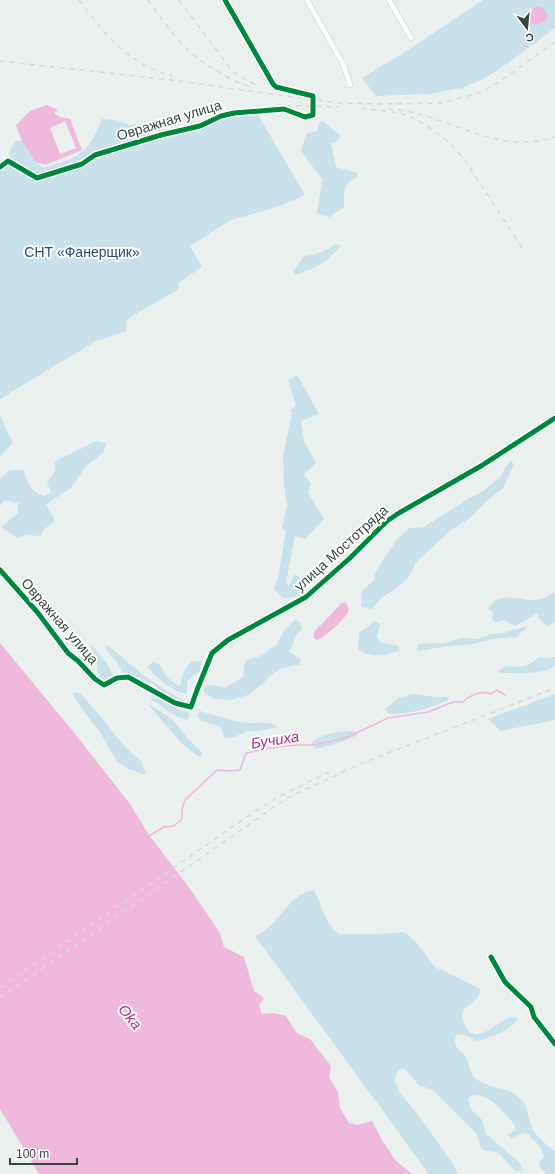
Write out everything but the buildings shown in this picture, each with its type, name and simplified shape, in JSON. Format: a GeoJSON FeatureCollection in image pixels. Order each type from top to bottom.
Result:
{"type":"FeatureCollection","features":[{"type":"Feature","properties":{"kind":"street","name":"Овражная улица"},"geometry":{"type":"LineString","coordinates":[[0,167],[8,161],[37,178],[82,164],[96,155],[161,135],[200,126],[221,116],[234,113],[284,109],[305,117],[313,116],[313,96],[276,87],[273,84],[225,0]]}},
{"type":"Feature","properties":{"kind":"street"},"geometry":{"type":"LineString","coordinates":[[307,0],[344,66],[350,85]]}},
{"type":"Feature","properties":{"kind":"street"},"geometry":{"type":"LineString","coordinates":[[389,0],[411,38]]}},
{"type":"Feature","properties":{"kind":"street","name":"улица Мостотряда"},"geometry":{"type":"LineString","coordinates":[[104,685],[117,678],[128,677],[175,703],[191,707],[196,690],[212,653],[228,640],[306,597],[350,558],[387,521],[398,513],[481,466],[555,418]]}},
{"type":"Feature","properties":{"kind":"street","name":"Овражная улица"},"geometry":{"type":"LineString","coordinates":[[0,570],[38,613],[68,652],[95,679],[104,685]]}},
{"type":"Feature","properties":{"kind":"street"},"geometry":{"type":"LineString","coordinates":[[491,957],[505,982],[531,1007],[534,1017],[555,1044]]}},
{"type":"Feature","properties":{"kind":"green space"},"geometry":{"type":"Polygon","coordinates":[[[483,0],[555,0],[555,28],[485,78],[460,89],[458,88],[430,94],[376,96],[362,78],[405,52],[483,0]]]}},
{"type":"Feature","properties":{"kind":"green space","name":"СНТ «Фанерщик»"},"geometry":{"type":"Polygon","coordinates":[[[257,113],[305,195],[277,207],[231,220],[190,246],[202,267],[178,283],[180,288],[126,320],[127,331],[96,341],[0,399],[0,169],[5,167],[14,167],[35,181],[82,167],[98,157],[162,138],[186,133],[227,118],[257,113]]]}},
{"type":"Feature","properties":{"kind":"green space"},"geometry":{"type":"Polygon","coordinates":[[[102,119],[116,120],[129,125],[147,123],[154,135],[96,152],[79,162],[37,174],[11,159],[9,153],[15,141],[22,141],[36,162],[43,168],[65,161],[74,157],[86,148],[92,141],[102,119]]]}},
{"type":"Feature","properties":{"kind":"green space"},"geometry":{"type":"Polygon","coordinates":[[[322,121],[341,136],[337,141],[331,144],[336,167],[357,173],[358,177],[346,186],[344,192],[344,207],[330,217],[317,214],[322,179],[301,151],[306,134],[317,131],[319,123],[322,121]]]}},
{"type":"Feature","properties":{"kind":"green space"},"geometry":{"type":"Polygon","coordinates":[[[336,244],[341,246],[327,260],[316,267],[296,275],[293,272],[303,257],[323,252],[336,244]]]}},
{"type":"Feature","properties":{"kind":"green space"},"geometry":{"type":"Polygon","coordinates":[[[297,375],[319,414],[301,421],[304,441],[316,463],[304,474],[311,484],[308,493],[324,519],[305,539],[295,536],[286,582],[289,586],[295,574],[300,578],[301,584],[305,590],[297,597],[283,598],[274,589],[278,578],[286,531],[282,528],[287,505],[284,484],[283,456],[292,414],[290,410],[296,406],[288,380],[297,375]]]}},
{"type":"Feature","properties":{"kind":"green space"},"geometry":{"type":"Polygon","coordinates":[[[0,415],[13,443],[0,456],[0,415]]]}},
{"type":"Feature","properties":{"kind":"green space"},"geometry":{"type":"Polygon","coordinates":[[[97,441],[106,443],[103,453],[85,467],[71,488],[46,504],[55,521],[43,530],[41,536],[25,535],[17,538],[1,527],[18,513],[19,503],[5,500],[0,506],[0,479],[10,470],[24,470],[30,487],[40,495],[44,496],[51,493],[47,482],[56,470],[54,462],[97,441]]]}},
{"type":"Feature","properties":{"kind":"green space"},"geometry":{"type":"Polygon","coordinates":[[[511,461],[514,464],[503,488],[489,499],[469,519],[452,529],[426,553],[416,563],[408,578],[381,598],[372,609],[361,607],[362,591],[374,580],[376,571],[397,539],[409,528],[424,527],[482,492],[502,475],[506,466],[511,461]]]}},
{"type":"Feature","properties":{"kind":"green space"},"geometry":{"type":"Polygon","coordinates":[[[555,592],[555,622],[548,626],[538,618],[538,613],[515,626],[504,620],[496,622],[492,619],[493,612],[488,609],[493,602],[506,597],[534,600],[547,597],[555,592]]]}},
{"type":"Feature","properties":{"kind":"green space"},"geometry":{"type":"Polygon","coordinates":[[[296,619],[300,623],[302,629],[297,634],[289,652],[301,659],[299,665],[282,668],[271,675],[248,695],[230,700],[214,699],[204,692],[204,686],[216,685],[224,688],[243,677],[245,661],[263,655],[277,644],[285,629],[296,619]]]}},
{"type":"Feature","properties":{"kind":"green space"},"geometry":{"type":"Polygon","coordinates":[[[375,621],[380,624],[377,637],[380,642],[398,646],[400,651],[383,655],[373,655],[358,649],[359,633],[375,621]]]}},
{"type":"Feature","properties":{"kind":"green space"},"geometry":{"type":"Polygon","coordinates":[[[526,626],[527,628],[516,637],[498,638],[472,644],[417,651],[417,646],[419,644],[446,643],[460,638],[478,639],[490,634],[504,633],[526,626]]]}},
{"type":"Feature","properties":{"kind":"green space"},"geometry":{"type":"Polygon","coordinates":[[[91,645],[106,662],[113,675],[109,680],[101,679],[99,676],[96,659],[90,646],[91,645]]]}},
{"type":"Feature","properties":{"kind":"green space"},"geometry":{"type":"Polygon","coordinates":[[[105,645],[111,648],[155,683],[185,701],[180,702],[166,696],[152,683],[145,683],[123,673],[118,663],[107,651],[105,645]]]}},
{"type":"Feature","properties":{"kind":"green space"},"geometry":{"type":"Polygon","coordinates":[[[539,657],[555,657],[555,666],[543,671],[529,673],[502,673],[498,671],[506,666],[520,667],[528,665],[539,657]]]}},
{"type":"Feature","properties":{"kind":"green space"},"geometry":{"type":"Polygon","coordinates":[[[154,661],[162,667],[168,678],[180,686],[184,672],[189,664],[192,661],[202,662],[199,672],[187,681],[187,694],[170,687],[160,680],[147,667],[154,661]]]}},
{"type":"Feature","properties":{"kind":"green space"},"geometry":{"type":"Polygon","coordinates":[[[72,693],[80,693],[125,747],[142,762],[146,775],[129,769],[117,762],[100,732],[82,709],[72,693]]]}},
{"type":"Feature","properties":{"kind":"green space"},"geometry":{"type":"Polygon","coordinates":[[[412,694],[449,697],[448,700],[441,703],[412,712],[389,714],[385,709],[397,699],[412,694]]]}},
{"type":"Feature","properties":{"kind":"green space"},"geometry":{"type":"Polygon","coordinates":[[[555,694],[555,720],[501,731],[488,719],[555,694]]]}},
{"type":"Feature","properties":{"kind":"green space"},"geometry":{"type":"Polygon","coordinates":[[[152,696],[189,713],[188,720],[174,715],[151,700],[152,696]]]}},
{"type":"Feature","properties":{"kind":"green space"},"geometry":{"type":"Polygon","coordinates":[[[147,703],[172,719],[202,753],[201,758],[182,744],[147,703]]]}},
{"type":"Feature","properties":{"kind":"green space"},"geometry":{"type":"Polygon","coordinates":[[[200,711],[239,722],[269,723],[279,727],[258,731],[247,731],[235,737],[224,738],[221,727],[201,721],[197,715],[200,711]]]}},
{"type":"Feature","properties":{"kind":"green space"},"geometry":{"type":"Polygon","coordinates":[[[354,731],[357,735],[332,745],[316,749],[311,743],[326,735],[337,732],[354,731]]]}},
{"type":"Feature","properties":{"kind":"green space"},"geometry":{"type":"Polygon","coordinates":[[[314,890],[327,920],[340,934],[380,934],[402,932],[407,934],[416,942],[435,967],[481,989],[478,998],[463,1010],[464,1024],[471,1032],[480,1034],[507,1019],[514,1017],[518,1019],[511,1027],[494,1036],[477,1041],[459,1034],[456,1035],[455,1042],[458,1049],[467,1058],[475,1078],[480,1082],[512,1093],[523,1102],[534,1131],[542,1141],[555,1152],[555,1174],[546,1174],[539,1166],[540,1161],[544,1157],[541,1148],[528,1134],[523,1133],[511,1138],[507,1135],[515,1130],[515,1125],[496,1104],[477,1095],[470,1096],[468,1100],[471,1109],[482,1120],[486,1134],[520,1163],[522,1168],[520,1172],[515,1171],[499,1153],[484,1150],[481,1147],[476,1133],[433,1090],[419,1085],[406,1070],[402,1068],[398,1071],[394,1080],[400,1093],[419,1116],[451,1161],[458,1174],[429,1174],[255,936],[271,926],[297,898],[314,890]]]}},
{"type":"Feature","properties":{"kind":"water"},"geometry":{"type":"Polygon","coordinates":[[[538,6],[545,10],[548,15],[546,21],[540,24],[532,24],[526,15],[530,10],[538,6]]]}},
{"type":"Feature","properties":{"kind":"water"},"geometry":{"type":"Polygon","coordinates":[[[47,105],[58,110],[54,113],[60,117],[70,119],[82,150],[45,165],[36,162],[22,141],[16,125],[30,111],[47,105]],[[65,121],[50,128],[60,154],[76,148],[65,121]]]}},
{"type":"Feature","properties":{"kind":"water"},"geometry":{"type":"Polygon","coordinates":[[[342,603],[346,603],[348,606],[346,615],[329,633],[317,640],[314,638],[314,632],[342,603]]]}},
{"type":"Feature","properties":{"kind":"water","name":"Oka"},"geometry":{"type":"Polygon","coordinates":[[[0,643],[72,730],[130,804],[149,835],[191,890],[220,933],[224,947],[244,957],[254,991],[264,998],[259,1005],[262,1014],[274,1013],[286,1016],[297,1033],[310,1039],[331,1066],[329,1077],[338,1092],[340,1108],[349,1123],[357,1125],[372,1121],[382,1140],[396,1161],[412,1174],[39,1174],[0,1109],[0,643]]]}},
{"type":"Feature","properties":{"kind":"waterway","name":"Бучиха"},"geometry":{"type":"LineString","coordinates":[[149,836],[164,827],[174,826],[182,819],[182,809],[185,800],[217,770],[240,770],[246,753],[295,745],[315,745],[348,737],[388,718],[428,712],[453,702],[463,702],[469,697],[480,693],[491,694],[497,690],[505,695]]}},
{"type":"Feature","properties":{"kind":"railway"},"geometry":{"type":"LineString","coordinates":[[79,0],[109,37],[130,56],[157,71],[173,76]]}},
{"type":"Feature","properties":{"kind":"railway"},"geometry":{"type":"LineString","coordinates":[[148,0],[173,34],[196,57],[227,77],[251,87]]}},
{"type":"Feature","properties":{"kind":"railway"},"geometry":{"type":"LineString","coordinates":[[179,0],[233,72],[255,85]]}},
{"type":"Feature","properties":{"kind":"railway"},"geometry":{"type":"LineString","coordinates":[[0,61],[180,81],[340,103],[441,103],[479,93],[499,82],[555,42]]}},
{"type":"Feature","properties":{"kind":"railway"},"geometry":{"type":"LineString","coordinates":[[276,105],[338,107]]}},
{"type":"Feature","properties":{"kind":"railway"},"geometry":{"type":"LineString","coordinates":[[361,108],[399,113],[411,117],[426,125],[450,143],[464,159],[525,252]]}},
{"type":"Feature","properties":{"kind":"railway"},"geometry":{"type":"LineString","coordinates":[[388,109],[430,117],[491,138],[533,142],[555,137]]}},
{"type":"Feature","properties":{"kind":"railway"},"geometry":{"type":"LineString","coordinates":[[0,998],[287,798],[365,762],[555,688]]}},
{"type":"Feature","properties":{"kind":"railway"},"geometry":{"type":"LineString","coordinates":[[0,988],[248,816],[278,797],[329,772]]}},
{"type":"Feature","properties":{"kind":"cycle path"},"geometry":{"type":"LineString","coordinates":[[0,167],[8,161],[37,178],[82,164],[95,155],[161,135],[200,126],[221,116],[234,113],[284,109],[305,117],[313,115],[313,96],[276,87],[273,84],[225,0]]}},
{"type":"Feature","properties":{"kind":"cycle path"},"geometry":{"type":"LineString","coordinates":[[0,570],[38,613],[68,653],[95,679],[104,685],[117,678],[128,677],[175,703],[191,707],[212,653],[228,640],[306,597],[350,558],[387,521],[481,466],[555,418]]}},
{"type":"Feature","properties":{"kind":"cycle path"},"geometry":{"type":"LineString","coordinates":[[491,957],[505,982],[531,1007],[534,1017],[555,1044]]}}]}
